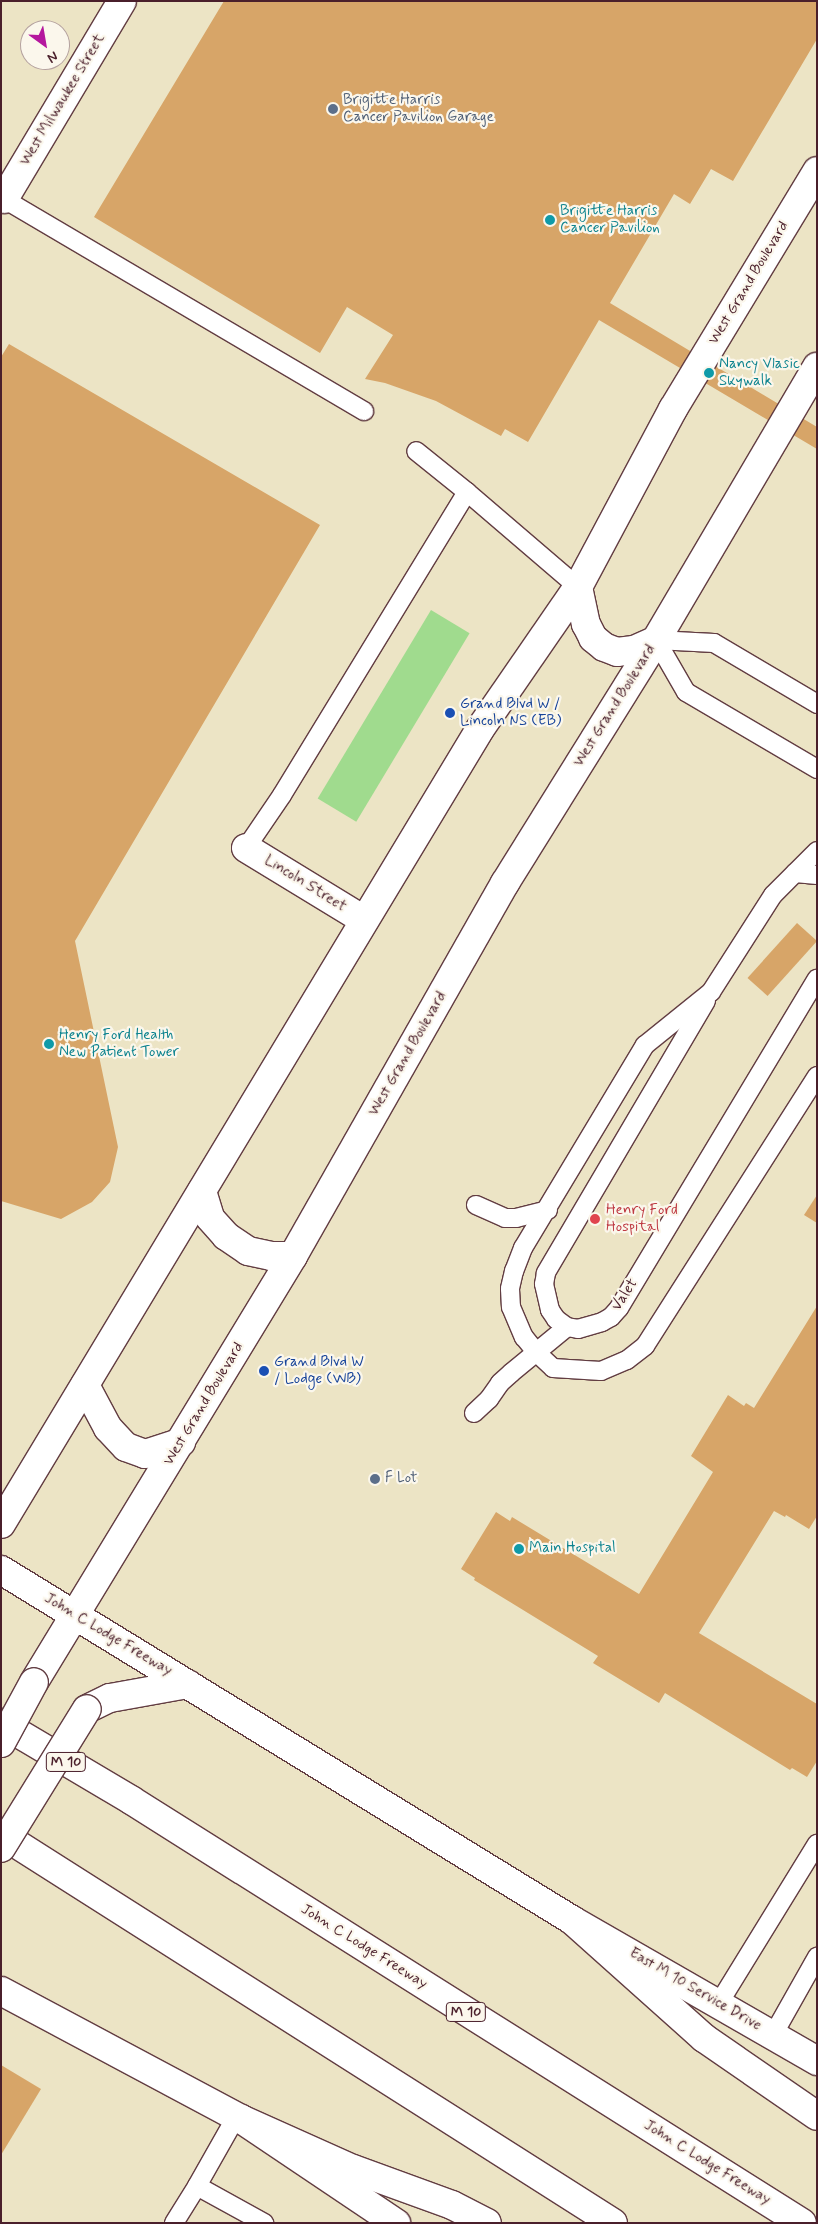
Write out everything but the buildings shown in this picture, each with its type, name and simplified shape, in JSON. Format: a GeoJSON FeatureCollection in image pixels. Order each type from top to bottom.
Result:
{"type":"FeatureCollection","features":[{"type":"Feature","properties":{"kind":"main road","name":"West Milwaukee Street"},"geometry":{"type":"LineString","coordinates":[[4,200],[122,1]]}},
{"type":"Feature","properties":{"kind":"main road","name":"West Grand Boulevard"},"geometry":{"type":"LineString","coordinates":[[1,1524],[480,730],[578,587],[673,409],[817,171]]}},
{"type":"Feature","properties":{"kind":"main road","name":"West Grand Boulevard"},"geometry":{"type":"LineString","coordinates":[[1,1742],[34,1682],[76,1616],[293,1256],[505,883],[656,640],[817,367]]}},
{"type":"Feature","properties":{"kind":"main road"},"geometry":{"type":"LineString","coordinates":[[578,587],[586,624],[593,638],[604,647],[617,652],[634,650],[656,640]]}},
{"type":"Feature","properties":{"kind":"main road","name":"Lincoln Street"},"geometry":{"type":"LineString","coordinates":[[246,848],[364,920]]}},
{"type":"Feature","properties":{"kind":"main road"},"geometry":{"type":"LineString","coordinates":[[202,1191],[210,1218],[226,1236],[248,1251],[271,1256],[293,1256]]}},
{"type":"Feature","properties":{"kind":"main road"},"geometry":{"type":"LineString","coordinates":[[85,1385],[108,1428],[126,1447],[145,1454],[181,1442]]}},
{"type":"Feature","properties":{"kind":"main road","name":"John C Lodge Freeway"},"geometry":{"type":"LineString","coordinates":[[1,1570],[572,1920]]}},
{"type":"Feature","properties":{"kind":"main road"},"geometry":{"type":"LineString","coordinates":[[1,1848],[87,1709],[110,1698],[188,1684]]}},
{"type":"Feature","properties":{"kind":"main road","name":"John C Lodge Freeway"},"geometry":{"type":"LineString","coordinates":[[1,1723],[156,1816],[802,2223]]}},
{"type":"Feature","properties":{"kind":"main road"},"geometry":{"type":"LineString","coordinates":[[1,1834],[613,2223]]}},
{"type":"Feature","properties":{"kind":"main road"},"geometry":{"type":"LineString","coordinates":[[572,1920],[704,2038],[817,2116]]}},
{"type":"Feature","properties":{"kind":"main road","name":"East M 10 Service Drive"},"geometry":{"type":"LineString","coordinates":[[572,1920],[817,2061]]}},
{"type":"Feature","properties":{"kind":"main road"},"geometry":{"type":"LineString","coordinates":[[1,1991],[238,2118],[353,2168],[452,2205],[487,2223]]}},
{"type":"Feature","properties":{"kind":"main road"},"geometry":{"type":"LineString","coordinates":[[238,2118],[396,2223]]}},
{"type":"Feature","properties":{"kind":"lane"},"geometry":{"type":"LineString","coordinates":[[4,200],[364,411]]}},
{"type":"Feature","properties":{"kind":"lane"},"geometry":{"type":"LineString","coordinates":[[416,451],[578,587]]}},
{"type":"Feature","properties":{"kind":"lane"},"geometry":{"type":"LineString","coordinates":[[246,848],[287,786],[467,492]]}},
{"type":"Feature","properties":{"kind":"lane"},"geometry":{"type":"LineString","coordinates":[[656,640],[714,643],[817,704]]}},
{"type":"Feature","properties":{"kind":"lane"},"geometry":{"type":"LineString","coordinates":[[656,640],[686,692],[817,769]]}},
{"type":"Feature","properties":{"kind":"lane"},"geometry":{"type":"LineString","coordinates":[[474,1413],[489,1399],[500,1383],[567,1327],[556,1319],[550,1310],[546,1298],[546,1273],[712,992],[772,895],[817,851]]}},
{"type":"Feature","properties":{"kind":"lane"},"geometry":{"type":"LineString","coordinates":[[794,873],[817,875]]}},
{"type":"Feature","properties":{"kind":"lane","name":"Valet"},"geometry":{"type":"LineString","coordinates":[[567,1327],[578,1329],[602,1322],[611,1317],[619,1308],[817,979]]}},
{"type":"Feature","properties":{"kind":"lane"},"geometry":{"type":"LineString","coordinates":[[712,992],[645,1045],[548,1210],[523,1248],[514,1271],[510,1289],[511,1307],[518,1323],[537,1353],[553,1368],[601,1371],[627,1360],[645,1346],[817,1076]]}},
{"type":"Feature","properties":{"kind":"lane"},"geometry":{"type":"LineString","coordinates":[[476,1205],[505,1218],[548,1210]]}},
{"type":"Feature","properties":{"kind":"lane"},"geometry":{"type":"LineString","coordinates":[[718,2003],[817,1844]]}},
{"type":"Feature","properties":{"kind":"lane"},"geometry":{"type":"LineString","coordinates":[[773,2035],[817,1957]]}},
{"type":"Feature","properties":{"kind":"lane"},"geometry":{"type":"LineString","coordinates":[[174,2223],[238,2118]]}},
{"type":"Feature","properties":{"kind":"lane"},"geometry":{"type":"LineString","coordinates":[[201,2181],[264,2223]]}},
{"type":"Feature","properties":{"kind":"green space"},"geometry":{"type":"Polygon","coordinates":[[[431,610],[470,633],[356,822],[318,799],[431,610]]]}},
{"type":"Feature","properties":{"kind":"place","name":"Brigitte Harris Cancer Pavilion Garage"},"geometry":{"type":"Point","coordinates":[333,109]}},
{"type":"Feature","properties":{"kind":"place","name":"Brigitte Harris Cancer Pavilion"},"geometry":{"type":"Point","coordinates":[550,220]}},
{"type":"Feature","properties":{"kind":"place","name":"Nancy Vlasic Skywalk"},"geometry":{"type":"Point","coordinates":[709,373]}},
{"type":"Feature","properties":{"kind":"place","name":"Grand Blvd W / Lincoln NS (EB)"},"geometry":{"type":"Point","coordinates":[450,713]}},
{"type":"Feature","properties":{"kind":"place","name":"Henry Ford Health New Patient Tower"},"geometry":{"type":"Point","coordinates":[49,1044]}},
{"type":"Feature","properties":{"kind":"place","name":"Henry Ford Hospital"},"geometry":{"type":"Point","coordinates":[595,1219]}},
{"type":"Feature","properties":{"kind":"place","name":"Grand Blvd W / Lodge (WB)"},"geometry":{"type":"Point","coordinates":[264,1371]}},
{"type":"Feature","properties":{"kind":"place","name":"F Lot"},"geometry":{"type":"Point","coordinates":[375,1479]}},
{"type":"Feature","properties":{"kind":"place","name":"Main Hospital"},"geometry":{"type":"Point","coordinates":[519,1549]}}]}
